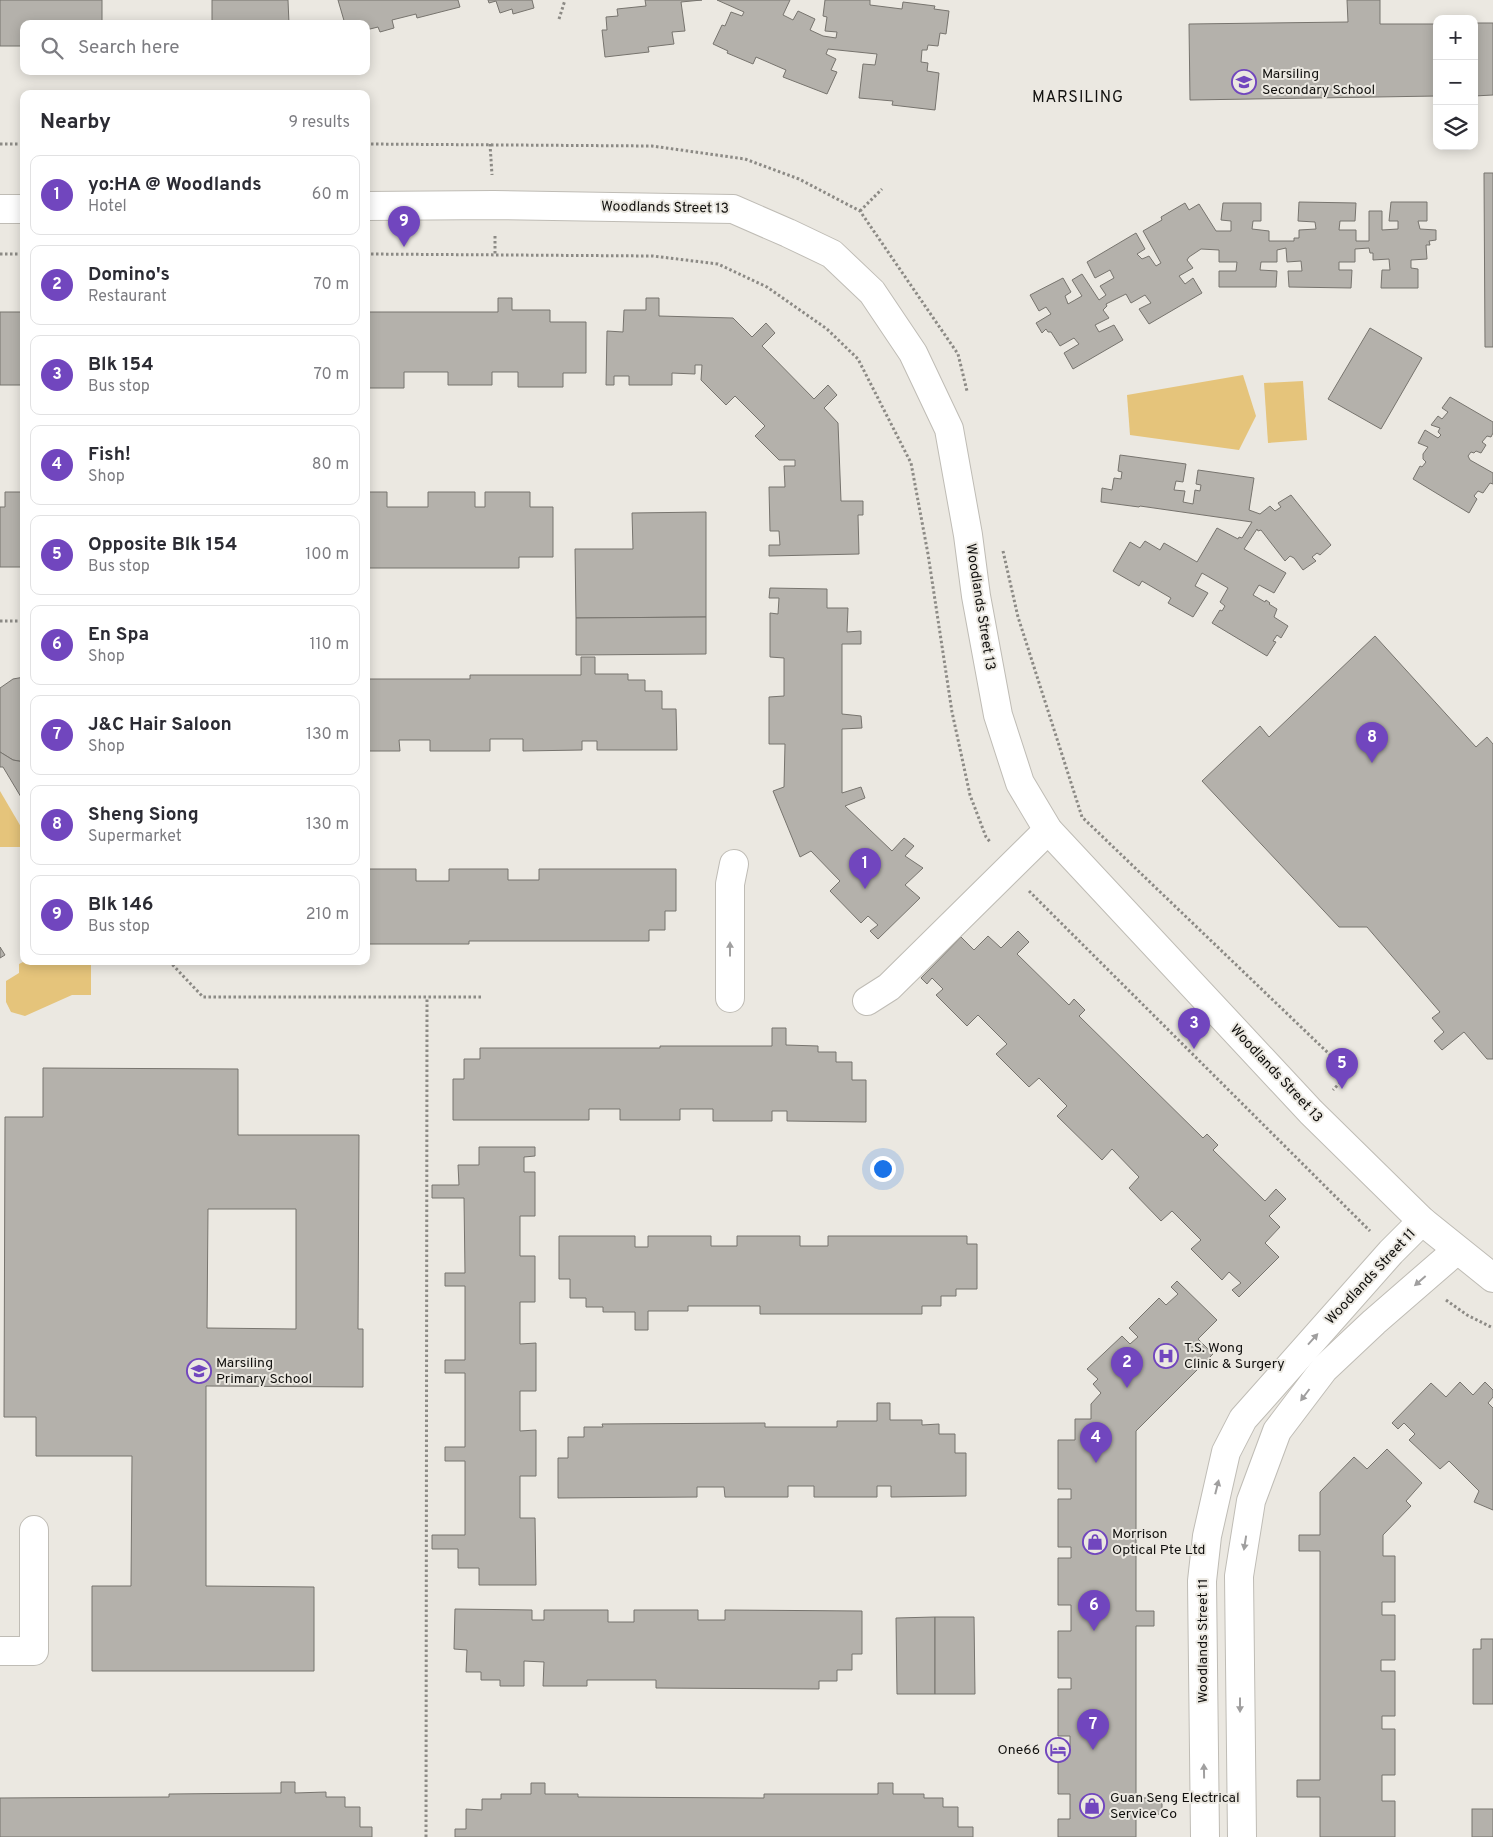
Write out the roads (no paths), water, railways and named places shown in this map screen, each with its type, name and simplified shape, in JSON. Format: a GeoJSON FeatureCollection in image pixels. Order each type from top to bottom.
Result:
{"type":"FeatureCollection","features":[{"type":"Feature","properties":{"kind":"street","name":"Woodlands Street 13"},"geometry":{"type":"LineString","coordinates":[[370,206],[494,205],[733,209],[832,254],[872,292],[913,353],[949,429],[968,535],[976,596],[998,715],[1020,783],[1048,830],[1312,1112],[1422,1222],[1493,1278]]}},
{"type":"Feature","properties":{"kind":"street"},"geometry":{"type":"LineString","coordinates":[[0,209],[20,209]]}},
{"type":"Feature","properties":{"kind":"street"},"geometry":{"type":"LineString","coordinates":[[867,1001],[890,987],[1048,830]]}},
{"type":"Feature","properties":{"kind":"street"},"geometry":{"type":"LineString","coordinates":[[730,998],[730,884],[734,864]]}},
{"type":"Feature","properties":{"kind":"street","name":"Woodlands Street 11"},"geometry":{"type":"LineString","coordinates":[[1205,1837],[1202,1581],[1207,1536],[1226,1452],[1243,1418],[1391,1252],[1422,1222]]}},
{"type":"Feature","properties":{"kind":"street"},"geometry":{"type":"LineString","coordinates":[[1242,1837],[1240,1576],[1251,1501],[1277,1431],[1324,1369],[1457,1250]]}},
{"type":"Feature","properties":{"kind":"street"},"geometry":{"type":"LineString","coordinates":[[0,1651],[34,1652],[34,1530]]}},
{"type":"Feature","properties":{"kind":"place","name":"Marsiling Secondary School"},"geometry":{"type":"Point","coordinates":[1244,82]}},
{"type":"Feature","properties":{"kind":"place","name":"Blk 146"},"geometry":{"type":"Point","coordinates":[404,247]}},
{"type":"Feature","properties":{"kind":"place","name":"Sheng Siong"},"geometry":{"type":"Point","coordinates":[1372,763]}},
{"type":"Feature","properties":{"kind":"place","name":"yo:HA @ Woodlands"},"geometry":{"type":"Point","coordinates":[865,889]}},
{"type":"Feature","properties":{"kind":"place","name":"Blk 154"},"geometry":{"type":"Point","coordinates":[1194,1049]}},
{"type":"Feature","properties":{"kind":"place","name":"Opposite Blk 154"},"geometry":{"type":"Point","coordinates":[1342,1089]}},
{"type":"Feature","properties":{"kind":"place","name":"T.S. Wong Clinic & Surgery"},"geometry":{"type":"Point","coordinates":[1166,1356]}},
{"type":"Feature","properties":{"kind":"place","name":"Marsiling Primary School"},"geometry":{"type":"Point","coordinates":[199,1371]}},
{"type":"Feature","properties":{"kind":"place","name":"Domino's"},"geometry":{"type":"Point","coordinates":[1127,1388]}},
{"type":"Feature","properties":{"kind":"place","name":"Fish!"},"geometry":{"type":"Point","coordinates":[1096,1463]}},
{"type":"Feature","properties":{"kind":"place","name":"Morrison Optical Pte Ltd"},"geometry":{"type":"Point","coordinates":[1095,1542]}},
{"type":"Feature","properties":{"kind":"place","name":"En Spa"},"geometry":{"type":"Point","coordinates":[1094,1631]}},
{"type":"Feature","properties":{"kind":"place","name":"One66"},"geometry":{"type":"Point","coordinates":[1058,1750]}},
{"type":"Feature","properties":{"kind":"place","name":"J&C Hair Saloon"},"geometry":{"type":"Point","coordinates":[1093,1750]}},
{"type":"Feature","properties":{"kind":"place","name":"Guan Seng Electrical Service Co"},"geometry":{"type":"Point","coordinates":[1092,1806]}},
{"type":"Feature","properties":{"kind":"district","name":"MARSILING"},"geometry":{"type":"Point","coordinates":[1078,98]}}]}
